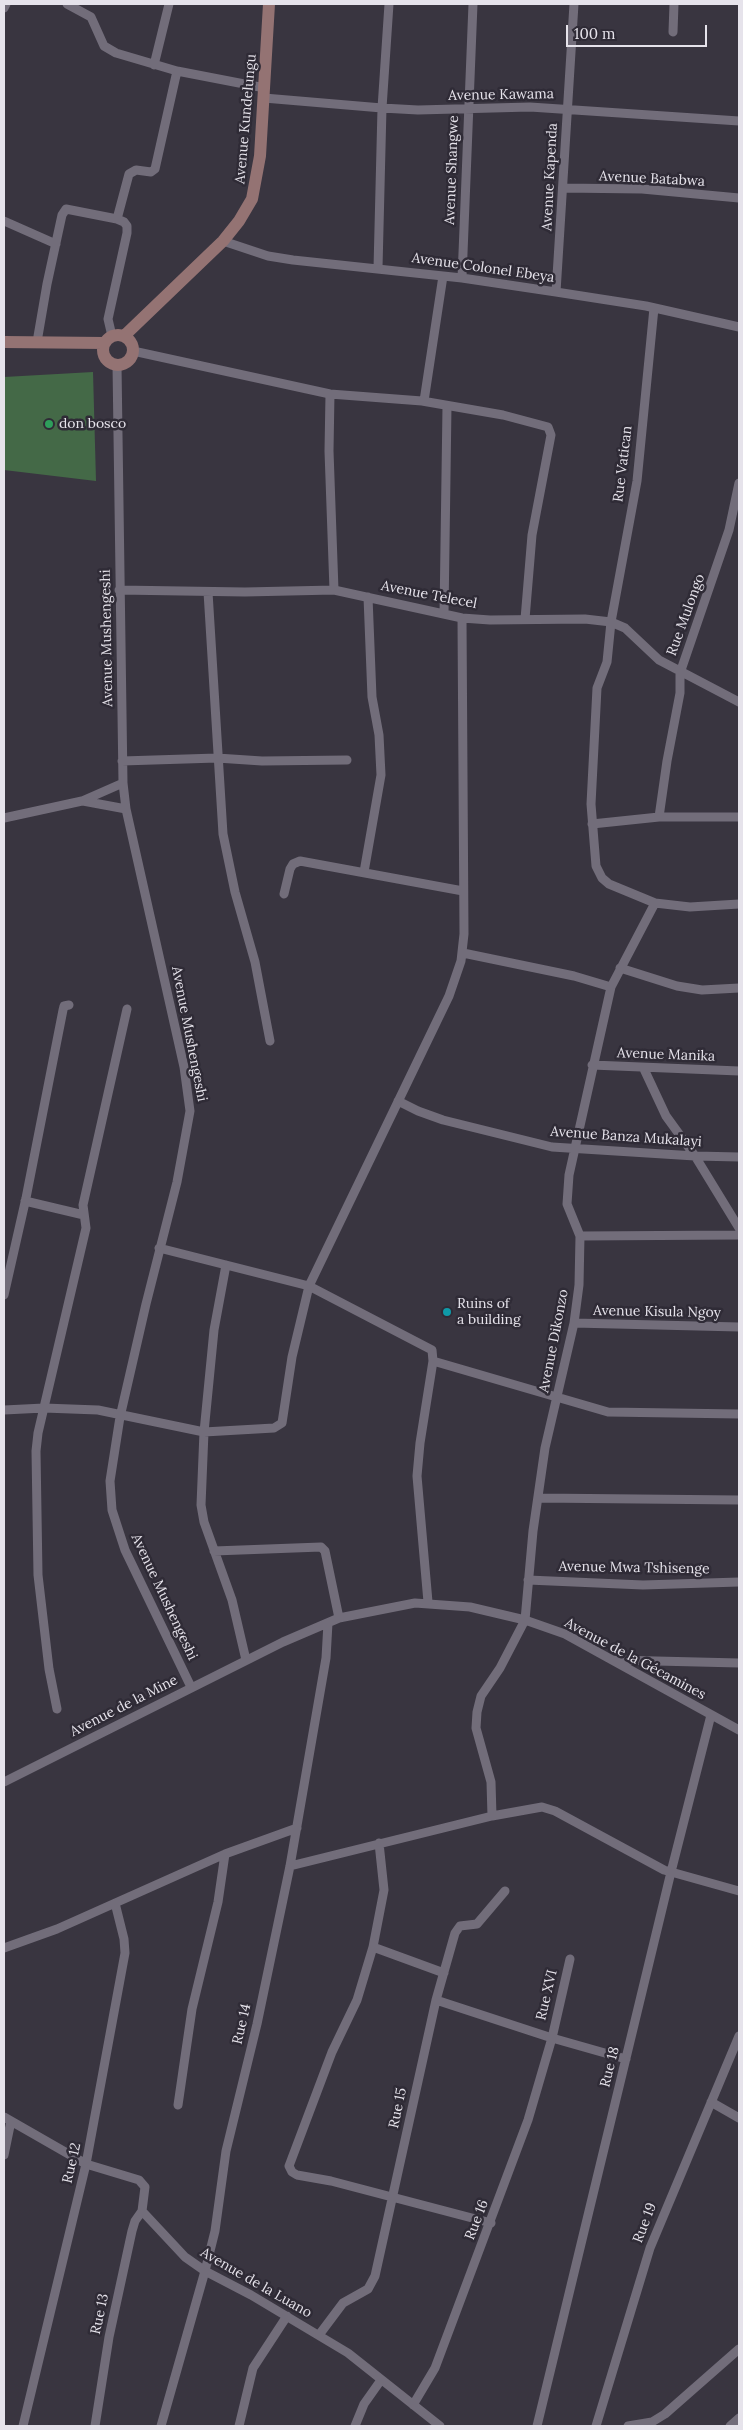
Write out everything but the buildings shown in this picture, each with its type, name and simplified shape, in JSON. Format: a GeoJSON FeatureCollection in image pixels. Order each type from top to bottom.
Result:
{"type":"FeatureCollection","features":[{"type":"Feature","properties":{"kind":"street"},"geometry":{"type":"LineString","coordinates":[[4,8],[6,4]]}},
{"type":"Feature","properties":{"kind":"street"},"geometry":{"type":"LineString","coordinates":[[67,4],[88,8]]}},
{"type":"Feature","properties":{"kind":"street"},"geometry":{"type":"LineString","coordinates":[[154,65],[169,4]]}},
{"type":"Feature","properties":{"kind":"street","name":"Avenue Kundelungu"},"geometry":{"type":"LineString","coordinates":[[113,338],[223,241],[248,207],[256,188],[269,4]]}},
{"type":"Feature","properties":{"kind":"street"},"geometry":{"type":"LineString","coordinates":[[378,268],[382,108],[388,4]]}},
{"type":"Feature","properties":{"kind":"street","name":"Avenue Shangwe"},"geometry":{"type":"LineString","coordinates":[[462,278],[473,4]]}},
{"type":"Feature","properties":{"kind":"street","name":"Avenue Kapenda"},"geometry":{"type":"LineString","coordinates":[[556,292],[574,4]]}},
{"type":"Feature","properties":{"kind":"street"},"geometry":{"type":"LineString","coordinates":[[673,32],[674,4]]}},
{"type":"Feature","properties":{"kind":"street","name":"Avenue Kawama"},"geometry":{"type":"LineString","coordinates":[[88,8],[100,39],[106,48],[154,65],[264,93],[382,108],[568,108],[739,121]]}},
{"type":"Feature","properties":{"kind":"street"},"geometry":{"type":"LineString","coordinates":[[117,220],[129,174],[136,170],[151,172],[155,169],[177,71]]}},
{"type":"Feature","properties":{"kind":"street","name":"Avenue Batabwa"},"geometry":{"type":"LineString","coordinates":[[564,188],[642,189],[739,198]]}},
{"type":"Feature","properties":{"kind":"street"},"geometry":{"type":"LineString","coordinates":[[4,342],[37,342],[113,338],[131,342],[133,350],[128,361],[118,365],[106,360],[104,355],[113,338],[108,319],[128,233],[126,224],[117,220],[66,209],[62,215],[37,342]]}},
{"type":"Feature","properties":{"kind":"street"},"geometry":{"type":"LineString","coordinates":[[4,221],[56,244]]}},
{"type":"Feature","properties":{"kind":"street","name":"Avenue Colonel Ebeya"},"geometry":{"type":"LineString","coordinates":[[223,241],[268,256],[462,278],[556,292],[654,308],[739,327]]}},
{"type":"Feature","properties":{"kind":"street"},"geometry":{"type":"LineString","coordinates":[[424,401],[443,276]]}},
{"type":"Feature","properties":{"kind":"street","name":"Rue Vatican"},"geometry":{"type":"LineString","coordinates":[[654,308],[636,481],[607,662],[599,678],[596,696],[592,766],[592,824],[596,866],[602,878],[633,896],[655,903]]}},
{"type":"Feature","properties":{"kind":"street"},"geometry":{"type":"LineString","coordinates":[[133,350],[330,394],[424,401],[528,421],[548,427],[551,432],[532,535],[525,619]]}},
{"type":"Feature","properties":{"kind":"street","name":"Avenue Mushengeshi"},"geometry":{"type":"LineString","coordinates":[[118,365],[119,590],[123,783],[126,809],[184,1067],[190,1111],[177,1182],[159,1248],[120,1417],[110,1481],[114,1517],[124,1550],[143,1592],[191,1686]]}},
{"type":"Feature","properties":{"kind":"street"},"geometry":{"type":"LineString","coordinates":[[330,394],[329,451],[334,590]]}},
{"type":"Feature","properties":{"kind":"street"},"geometry":{"type":"LineString","coordinates":[[444,614],[447,406]]}},
{"type":"Feature","properties":{"kind":"street","name":"Rue Mulongo"},"geometry":{"type":"LineString","coordinates":[[659,818],[667,760],[680,693],[680,673],[726,540],[739,483]]}},
{"type":"Feature","properties":{"kind":"street","name":"Avenue Telecel"},"geometry":{"type":"LineString","coordinates":[[119,590],[208,592],[334,590],[462,618],[490,620],[585,619],[612,622],[625,628],[659,660],[680,673],[739,702]]}},
{"type":"Feature","properties":{"kind":"street"},"geometry":{"type":"LineString","coordinates":[[208,592],[223,834],[235,892],[255,962],[270,1041]]}},
{"type":"Feature","properties":{"kind":"street"},"geometry":{"type":"LineString","coordinates":[[364,872],[381,775],[378,735],[372,697],[368,597]]}},
{"type":"Feature","properties":{"kind":"street"},"geometry":{"type":"LineString","coordinates":[[4,1410],[44,1408],[98,1410],[120,1417],[204,1432],[274,1428],[282,1423],[292,1357],[309,1286],[449,996],[463,953],[462,618]]}},
{"type":"Feature","properties":{"kind":"street"},"geometry":{"type":"LineString","coordinates":[[122,760],[217,758],[262,761],[347,760]]}},
{"type":"Feature","properties":{"kind":"street"},"geometry":{"type":"LineString","coordinates":[[4,818],[82,801],[123,783]]}},
{"type":"Feature","properties":{"kind":"street"},"geometry":{"type":"LineString","coordinates":[[82,801],[126,809]]}},
{"type":"Feature","properties":{"kind":"street"},"geometry":{"type":"LineString","coordinates":[[592,824],[659,818],[739,817]]}},
{"type":"Feature","properties":{"kind":"street"},"geometry":{"type":"LineString","coordinates":[[284,894],[292,864],[300,861],[463,891]]}},
{"type":"Feature","properties":{"kind":"street"},"geometry":{"type":"LineString","coordinates":[[655,903],[690,907],[739,904]]}},
{"type":"Feature","properties":{"kind":"street","name":"Avenue Dikonzo"},"geometry":{"type":"LineString","coordinates":[[525,1620],[528,1580],[546,1440],[574,1323],[579,1285],[580,1236],[566,1198],[574,1149],[610,987],[655,903]]}},
{"type":"Feature","properties":{"kind":"street"},"geometry":{"type":"LineString","coordinates":[[463,953],[574,976],[610,987]]}},
{"type":"Feature","properties":{"kind":"street"},"geometry":{"type":"LineString","coordinates":[[620,968],[677,986],[702,990],[739,988]]}},
{"type":"Feature","properties":{"kind":"street"},"geometry":{"type":"LineString","coordinates":[[4,1295],[25,1201],[63,1010],[64,1006],[69,1005]]}},
{"type":"Feature","properties":{"kind":"street"},"geometry":{"type":"LineString","coordinates":[[57,1709],[49,1670],[38,1576],[36,1451],[44,1408],[86,1228],[83,1206],[127,1009]]}},
{"type":"Feature","properties":{"kind":"street","name":"Avenue Manika"},"geometry":{"type":"LineString","coordinates":[[592,1065],[644,1069],[739,1071]]}},
{"type":"Feature","properties":{"kind":"street"},"geometry":{"type":"LineString","coordinates":[[644,1069],[666,1116],[695,1156],[739,1228]]}},
{"type":"Feature","properties":{"kind":"street","name":"Avenue Banza Mukalayi"},"geometry":{"type":"LineString","coordinates":[[398,1101],[423,1113],[489,1132],[574,1149],[739,1157]]}},
{"type":"Feature","properties":{"kind":"street"},"geometry":{"type":"LineString","coordinates":[[25,1201],[84,1215]]}},
{"type":"Feature","properties":{"kind":"street"},"geometry":{"type":"LineString","coordinates":[[580,1236],[739,1235]]}},
{"type":"Feature","properties":{"kind":"street"},"geometry":{"type":"LineString","coordinates":[[159,1248],[309,1286],[429,1347],[433,1352],[421,1433],[418,1476],[428,1602]]}},
{"type":"Feature","properties":{"kind":"street"},"geometry":{"type":"LineString","coordinates":[[226,1265],[214,1330],[204,1432],[201,1505],[214,1551],[232,1600],[246,1660]]}},
{"type":"Feature","properties":{"kind":"street","name":"Avenue Kisula Ngoy"},"geometry":{"type":"LineString","coordinates":[[574,1323],[739,1327]]}},
{"type":"Feature","properties":{"kind":"street"},"geometry":{"type":"LineString","coordinates":[[433,1361],[608,1412],[739,1414]]}},
{"type":"Feature","properties":{"kind":"street"},"geometry":{"type":"LineString","coordinates":[[538,1498],[739,1500]]}},
{"type":"Feature","properties":{"kind":"street"},"geometry":{"type":"LineString","coordinates":[[214,1551],[321,1547],[325,1551],[339,1618]]}},
{"type":"Feature","properties":{"kind":"street","name":"Avenue Mwa Tshisenge"},"geometry":{"type":"LineString","coordinates":[[528,1580],[643,1584],[739,1582]]}},
{"type":"Feature","properties":{"kind":"street","name":"Avenue de la Gécamines"},"geometry":{"type":"LineString","coordinates":[[339,1618],[400,1605],[428,1602],[470,1607],[525,1620],[578,1640],[739,1730]]}},
{"type":"Feature","properties":{"kind":"street","name":"Avenue de la Mine"},"geometry":{"type":"LineString","coordinates":[[4,1782],[191,1686],[339,1618]]}},
{"type":"Feature","properties":{"kind":"street"},"geometry":{"type":"LineString","coordinates":[[492,1816],[491,1782],[476,1728],[477,1712],[481,1696],[511,1648],[525,1620]]}},
{"type":"Feature","properties":{"kind":"street","name":"Rue 14"},"geometry":{"type":"LineString","coordinates":[[161,2426],[205,2271],[218,2209],[226,2151],[257,2024],[290,1866],[326,1658],[328,1622]]}},
{"type":"Feature","properties":{"kind":"street"},"geometry":{"type":"LineString","coordinates":[[612,1660],[739,1663]]}},
{"type":"Feature","properties":{"kind":"street","name":"Rue 18"},"geometry":{"type":"LineString","coordinates":[[536,2426],[711,1715]]}},
{"type":"Feature","properties":{"kind":"street"},"geometry":{"type":"LineString","coordinates":[[290,1866],[379,1843],[531,1808],[548,1809],[671,1872],[739,1891]]}},
{"type":"Feature","properties":{"kind":"street"},"geometry":{"type":"LineString","coordinates":[[4,1948],[57,1929],[225,1854],[297,1828]]}},
{"type":"Feature","properties":{"kind":"street"},"geometry":{"type":"LineString","coordinates":[[379,1843],[384,1890],[374,1947],[357,2000],[332,2052],[289,2166],[292,2172],[297,2175],[393,2197],[491,2223]]}},
{"type":"Feature","properties":{"kind":"street"},"geometry":{"type":"LineString","coordinates":[[178,2105],[192,2009],[218,1902],[225,1854]]}},
{"type":"Feature","properties":{"kind":"street","name":"Rue 15"},"geometry":{"type":"LineString","coordinates":[[319,2335],[343,2303],[368,2289],[373,2282],[436,2000],[458,1928],[463,1925],[476,1924],[505,1891]]}},
{"type":"Feature","properties":{"kind":"street","name":"Rue 12"},"geometry":{"type":"LineString","coordinates":[[23,2426],[86,2164],[125,1953],[125,1943],[115,1903]]}},
{"type":"Feature","properties":{"kind":"street"},"geometry":{"type":"LineString","coordinates":[[374,1947],[444,1973]]}},
{"type":"Feature","properties":{"kind":"street","name":"Rue XVI"},"geometry":{"type":"LineString","coordinates":[[552,2038],[570,1959]]}},
{"type":"Feature","properties":{"kind":"street"},"geometry":{"type":"LineString","coordinates":[[436,2000],[552,2038],[626,2059]]}},
{"type":"Feature","properties":{"kind":"street","name":"Rue 19"},"geometry":{"type":"LineString","coordinates":[[596,2426],[650,2248],[739,2036]]}},
{"type":"Feature","properties":{"kind":"street","name":"Rue 16"},"geometry":{"type":"LineString","coordinates":[[413,2405],[435,2368],[491,2223],[528,2120],[552,2038]]}},
{"type":"Feature","properties":{"kind":"street"},"geometry":{"type":"LineString","coordinates":[[711,2102],[739,2118]]}},
{"type":"Feature","properties":{"kind":"street"},"geometry":{"type":"LineString","coordinates":[[4,2155],[8,2119],[86,2164],[142,2182],[146,2191],[142,2212]]}},
{"type":"Feature","properties":{"kind":"street","name":"Avenue de la Luano"},"geometry":{"type":"LineString","coordinates":[[142,2212],[185,2258],[348,2353],[440,2426]]}},
{"type":"Feature","properties":{"kind":"street","name":"Rue 13"},"geometry":{"type":"LineString","coordinates":[[95,2426],[109,2337],[132,2231],[135,2221],[142,2212]]}},
{"type":"Feature","properties":{"kind":"street"},"geometry":{"type":"LineString","coordinates":[[239,2426],[254,2368],[287,2316]]}},
{"type":"Feature","properties":{"kind":"street"},"geometry":{"type":"LineString","coordinates":[[628,2426],[652,2422],[665,2414],[739,2350]]}},
{"type":"Feature","properties":{"kind":"street"},"geometry":{"type":"LineString","coordinates":[[355,2426],[364,2404],[381,2380]]}},
{"type":"Feature","properties":{"kind":"street"},"geometry":{"type":"LineString","coordinates":[[730,2426],[739,2418]]}},
{"type":"Feature","properties":{"kind":"green space","name":"don bosco"},"geometry":{"type":"Polygon","coordinates":[[[93,372],[96,481],[4,470],[4,377],[93,372]]]}},
{"type":"Feature","properties":{"kind":"place","name":"don bosco"},"geometry":{"type":"Point","coordinates":[49,424]}},
{"type":"Feature","properties":{"kind":"place","name":"Ruins of a building"},"geometry":{"type":"Point","coordinates":[447,1312]}}]}
